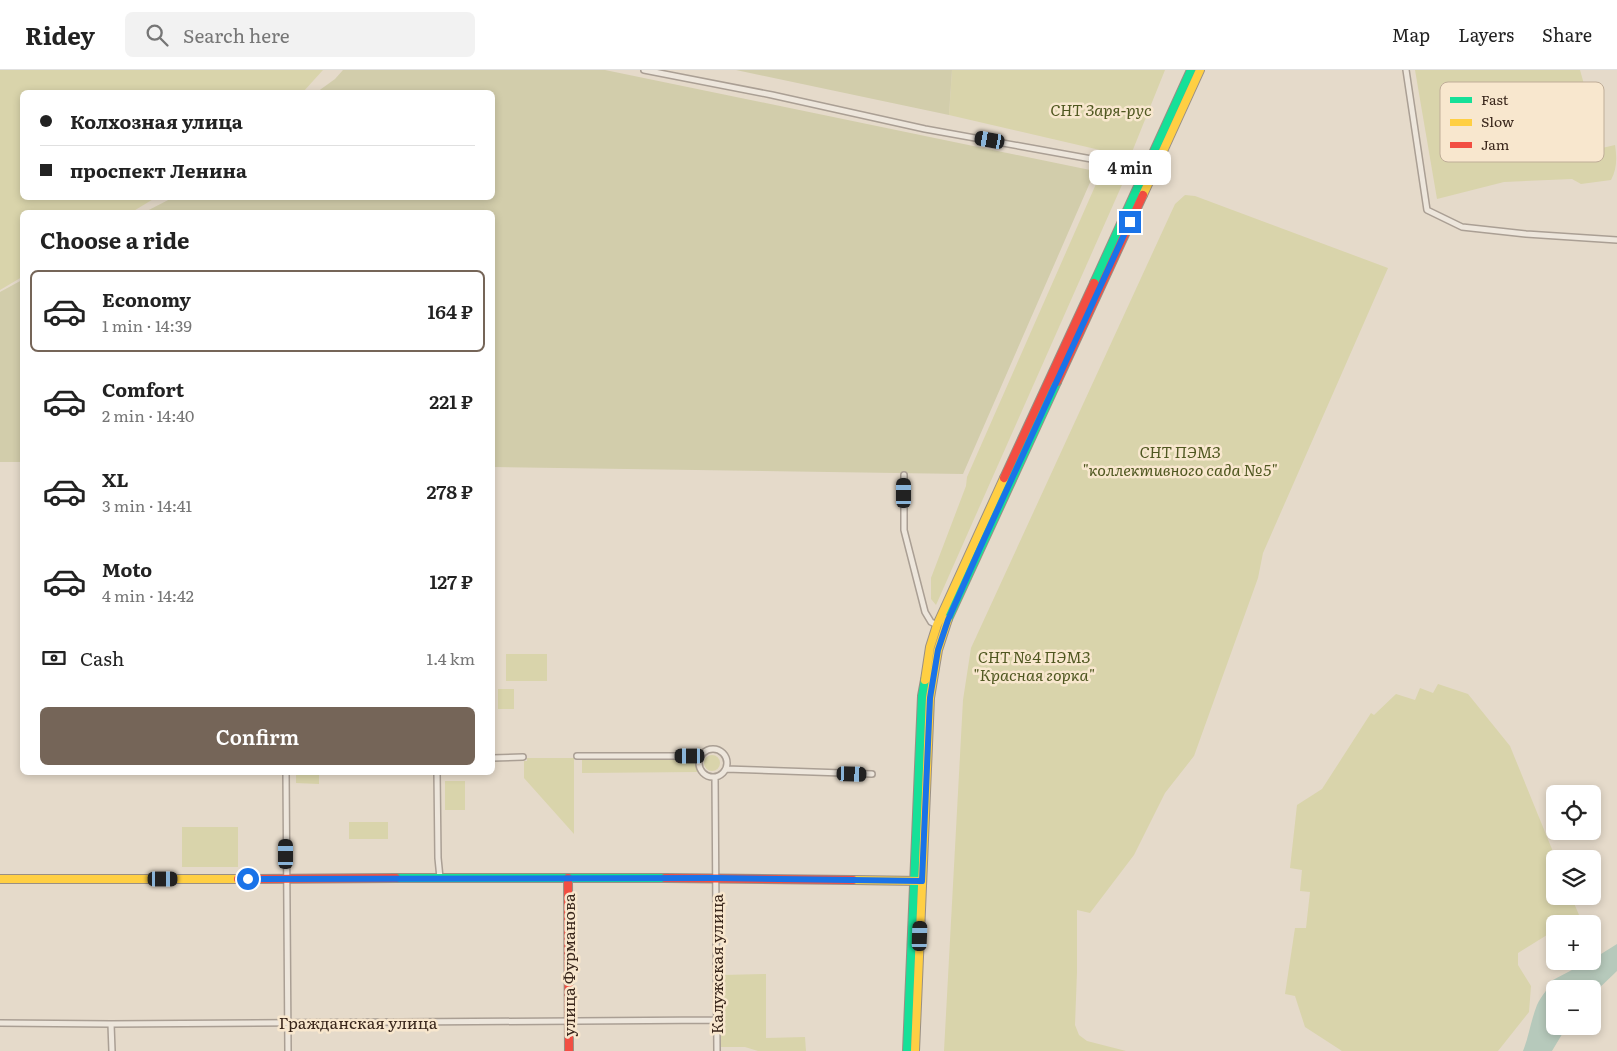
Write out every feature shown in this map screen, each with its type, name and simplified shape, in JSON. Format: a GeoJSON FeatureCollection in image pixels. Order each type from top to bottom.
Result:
{"type":"FeatureCollection","features":[{"type":"Feature","properties":{"kind":"main road"},"geometry":{"type":"LineString","coordinates":[[915,1051],[922,696],[930,647],[937,625],[1191,70]]}},
{"type":"Feature","properties":{"kind":"main road"},"geometry":{"type":"LineString","coordinates":[[907,1051],[930,698],[938,650],[948,620],[980,548],[1200,70]]}},
{"type":"Feature","properties":{"kind":"main road","name":"улица Фурманова"},"geometry":{"type":"LineString","coordinates":[[568,878],[569,1051]]}},
{"type":"Feature","properties":{"kind":"main road"},"geometry":{"type":"LineString","coordinates":[[0,879],[716,878],[918,881]]}},
{"type":"Feature","properties":{"kind":"street"},"geometry":{"type":"LineString","coordinates":[[644,70],[772,95],[925,129],[1096,160],[1145,171]]}},
{"type":"Feature","properties":{"kind":"street"},"geometry":{"type":"LineString","coordinates":[[1406,70],[1427,210],[1462,226],[1526,234],[1617,240]]}},
{"type":"Feature","properties":{"kind":"street"},"geometry":{"type":"LineString","coordinates":[[904,475],[904,530],[925,612],[930,622],[937,625]]}},
{"type":"Feature","properties":{"kind":"street"},"geometry":{"type":"LineString","coordinates":[[708,750],[721,752],[726,760],[726,769],[720,776],[706,776],[702,773],[699,764],[701,756],[708,750]]}},
{"type":"Feature","properties":{"kind":"street"},"geometry":{"type":"LineString","coordinates":[[577,756],[701,756]]}},
{"type":"Feature","properties":{"kind":"street"},"geometry":{"type":"LineString","coordinates":[[495,758],[523,757]]}},
{"type":"Feature","properties":{"kind":"street"},"geometry":{"type":"LineString","coordinates":[[726,769],[872,774]]}},
{"type":"Feature","properties":{"kind":"street"},"geometry":{"type":"LineString","coordinates":[[286,775],[288,1051]]}},
{"type":"Feature","properties":{"kind":"street"},"geometry":{"type":"LineString","coordinates":[[437,775],[440,878]]}},
{"type":"Feature","properties":{"kind":"street","name":"Калужская улица"},"geometry":{"type":"LineString","coordinates":[[715,777],[717,1051]]}},
{"type":"Feature","properties":{"kind":"street","name":"Гражданская улица"},"geometry":{"type":"LineString","coordinates":[[0,1023],[716,1020]]}},
{"type":"Feature","properties":{"kind":"street"},"geometry":{"type":"LineString","coordinates":[[111,1024],[112,1051]]}},
{"type":"Feature","properties":{"kind":"green space"},"geometry":{"type":"Polygon","coordinates":[[[0,70],[323,70],[305,90],[20,90],[20,200],[152,200],[135,210],[20,210],[20,278],[0,290],[0,70]]]}},
{"type":"Feature","properties":{"kind":"green space","name":"СНТ Заря-рус"},"geometry":{"type":"Polygon","coordinates":[[[952,70],[1165,70],[1130,157],[949,115],[952,70]]]}},
{"type":"Feature","properties":{"kind":"green space"},"geometry":{"type":"Polygon","coordinates":[[[1415,70],[1580,70],[1583,82],[1440,82],[1440,162],[1604,162],[1604,148],[1615,145],[1616,163],[1611,180],[1581,184],[1572,179],[1504,182],[1437,199],[1415,70]]]}},
{"type":"Feature","properties":{"kind":"green space"},"geometry":{"type":"Polygon","coordinates":[[[1110,170],[1125,178],[936,605],[931,599],[931,578],[966,486],[967,477],[1100,175],[1110,170]]]}},
{"type":"Feature","properties":{"kind":"green space","name":"СНТ ПЭМЗ \"коллективного сада №5\""},"geometry":{"type":"Polygon","coordinates":[[[1185,195],[1195,196],[1388,268],[1263,553],[1258,578],[1194,756],[1165,793],[1134,855],[1090,913],[1077,910],[1075,1025],[1079,1035],[1087,1041],[1126,1051],[944,1051],[963,700],[971,648],[1175,204],[1185,195]]]}},
{"type":"Feature","properties":{"kind":"green space"},"geometry":{"type":"Polygon","coordinates":[[[506,654],[547,654],[547,681],[506,681],[506,654]]]}},
{"type":"Feature","properties":{"kind":"green space"},"geometry":{"type":"Polygon","coordinates":[[[1438,684],[1468,694],[1510,746],[1546,834],[1546,840],[1548,840],[1552,850],[1546,850],[1546,905],[1575,905],[1579,915],[1546,915],[1546,936],[1518,953],[1518,965],[1531,986],[1529,1012],[1498,1051],[1342,1051],[1305,1027],[1295,996],[1285,994],[1295,928],[1306,928],[1310,892],[1300,891],[1302,870],[1290,868],[1297,805],[1322,789],[1371,713],[1374,715],[1396,694],[1415,700],[1420,688],[1433,693],[1438,684]]]}},
{"type":"Feature","properties":{"kind":"green space"},"geometry":{"type":"Polygon","coordinates":[[[498,689],[514,689],[514,709],[498,709],[498,689]]]}},
{"type":"Feature","properties":{"kind":"green space"},"geometry":{"type":"Polygon","coordinates":[[[709,755],[715,755],[720,760],[718,769],[709,771],[704,766],[704,760],[709,755]]]}},
{"type":"Feature","properties":{"kind":"green space"},"geometry":{"type":"Polygon","coordinates":[[[527,758],[574,758],[574,834],[524,778],[524,761],[527,761],[527,758]]]}},
{"type":"Feature","properties":{"kind":"green space"},"geometry":{"type":"Polygon","coordinates":[[[697,758],[697,772],[582,773],[582,759],[697,758]]]}},
{"type":"Feature","properties":{"kind":"green space"},"geometry":{"type":"Polygon","coordinates":[[[296,775],[319,775],[319,784],[296,783],[296,775]]]}},
{"type":"Feature","properties":{"kind":"green space"},"geometry":{"type":"Polygon","coordinates":[[[445,781],[465,781],[465,810],[445,810],[445,781]]]}},
{"type":"Feature","properties":{"kind":"green space"},"geometry":{"type":"Polygon","coordinates":[[[349,822],[388,822],[388,839],[349,839],[349,822]]]}},
{"type":"Feature","properties":{"kind":"green space"},"geometry":{"type":"Polygon","coordinates":[[[182,827],[238,827],[238,867],[182,867],[182,827]]]}},
{"type":"Feature","properties":{"kind":"green space"},"geometry":{"type":"Polygon","coordinates":[[[766,974],[766,1038],[805,1037],[806,1051],[758,1051],[745,1047],[721,1047],[721,975],[766,974]]]}},
{"type":"Feature","properties":{"kind":"shaded area"},"geometry":{"type":"Polygon","coordinates":[[[343,70],[605,70],[1095,171],[963,474],[495,467],[495,210],[149,210],[168,200],[495,200],[495,90],[320,90],[335,79],[343,70]]]}},
{"type":"Feature","properties":{"kind":"shaded area"},"geometry":{"type":"Polygon","coordinates":[[[736,70],[952,70],[949,115],[736,70]]]}},
{"type":"Feature","properties":{"kind":"shaded area"},"geometry":{"type":"Polygon","coordinates":[[[20,281],[20,462],[0,462],[0,292],[20,281]]]}},
{"type":"Feature","properties":{"kind":"shaded area"},"geometry":{"type":"Polygon","coordinates":[[[1617,944],[1617,971],[1601,986],[1601,980],[1553,980],[1572,970],[1601,970],[1601,954],[1617,944]]]}},
{"type":"Feature","properties":{"kind":"shaded area"},"geometry":{"type":"Polygon","coordinates":[[[1546,990],[1546,1035],[1562,1035],[1552,1051],[1523,1051],[1533,1016],[1546,990]]]}},
{"type":"Feature","properties":{"kind":"traffic: fast"},"geometry":{"type":"LineString","coordinates":[[1094,283],[1191,70]]}},
{"type":"Feature","properties":{"kind":"traffic: fast"},"geometry":{"type":"LineString","coordinates":[[948,619],[1057,382]]}},
{"type":"Feature","properties":{"kind":"traffic: fast"},"geometry":{"type":"LineString","coordinates":[[907,1051],[922,696],[925,680]]}},
{"type":"Feature","properties":{"kind":"traffic: fast"},"geometry":{"type":"LineString","coordinates":[[396,878],[665,878]]}},
{"type":"Feature","properties":{"kind":"traffic: slow"},"geometry":{"type":"LineString","coordinates":[[1143,195],[1200,70]]}},
{"type":"Feature","properties":{"kind":"traffic: slow"},"geometry":{"type":"LineString","coordinates":[[925,680],[930,647],[937,625],[1004,478]]}},
{"type":"Feature","properties":{"kind":"traffic: slow"},"geometry":{"type":"LineString","coordinates":[[915,1051],[930,698],[938,650],[948,619]]}},
{"type":"Feature","properties":{"kind":"traffic: slow"},"geometry":{"type":"LineString","coordinates":[[0,879],[238,879]]}},
{"type":"Feature","properties":{"kind":"traffic: slow"},"geometry":{"type":"LineString","coordinates":[[853,880],[920,881]]}},
{"type":"Feature","properties":{"kind":"traffic: jam"},"geometry":{"type":"LineString","coordinates":[[1057,382],[1143,195]]}},
{"type":"Feature","properties":{"kind":"traffic: jam"},"geometry":{"type":"LineString","coordinates":[[1004,478],[1094,283]]}},
{"type":"Feature","properties":{"kind":"traffic: jam"},"geometry":{"type":"LineString","coordinates":[[238,879],[396,878]]}},
{"type":"Feature","properties":{"kind":"traffic: jam"},"geometry":{"type":"LineString","coordinates":[[568,878],[569,1051]]}},
{"type":"Feature","properties":{"kind":"traffic: jam"},"geometry":{"type":"LineString","coordinates":[[665,878],[853,880]]}},
{"type":"Feature","properties":{"kind":"route"},"geometry":{"type":"LineString","coordinates":[[248,879],[716,878],[922,881],[930,698],[938,650],[948,620],[980,548],[1130,222]]}},
{"type":"Feature","properties":{"kind":"park label","name":"СНТ №4 ПЭМЗ \"Красная горка\""},"geometry":{"type":"Point","coordinates":[1034,665]}}]}
